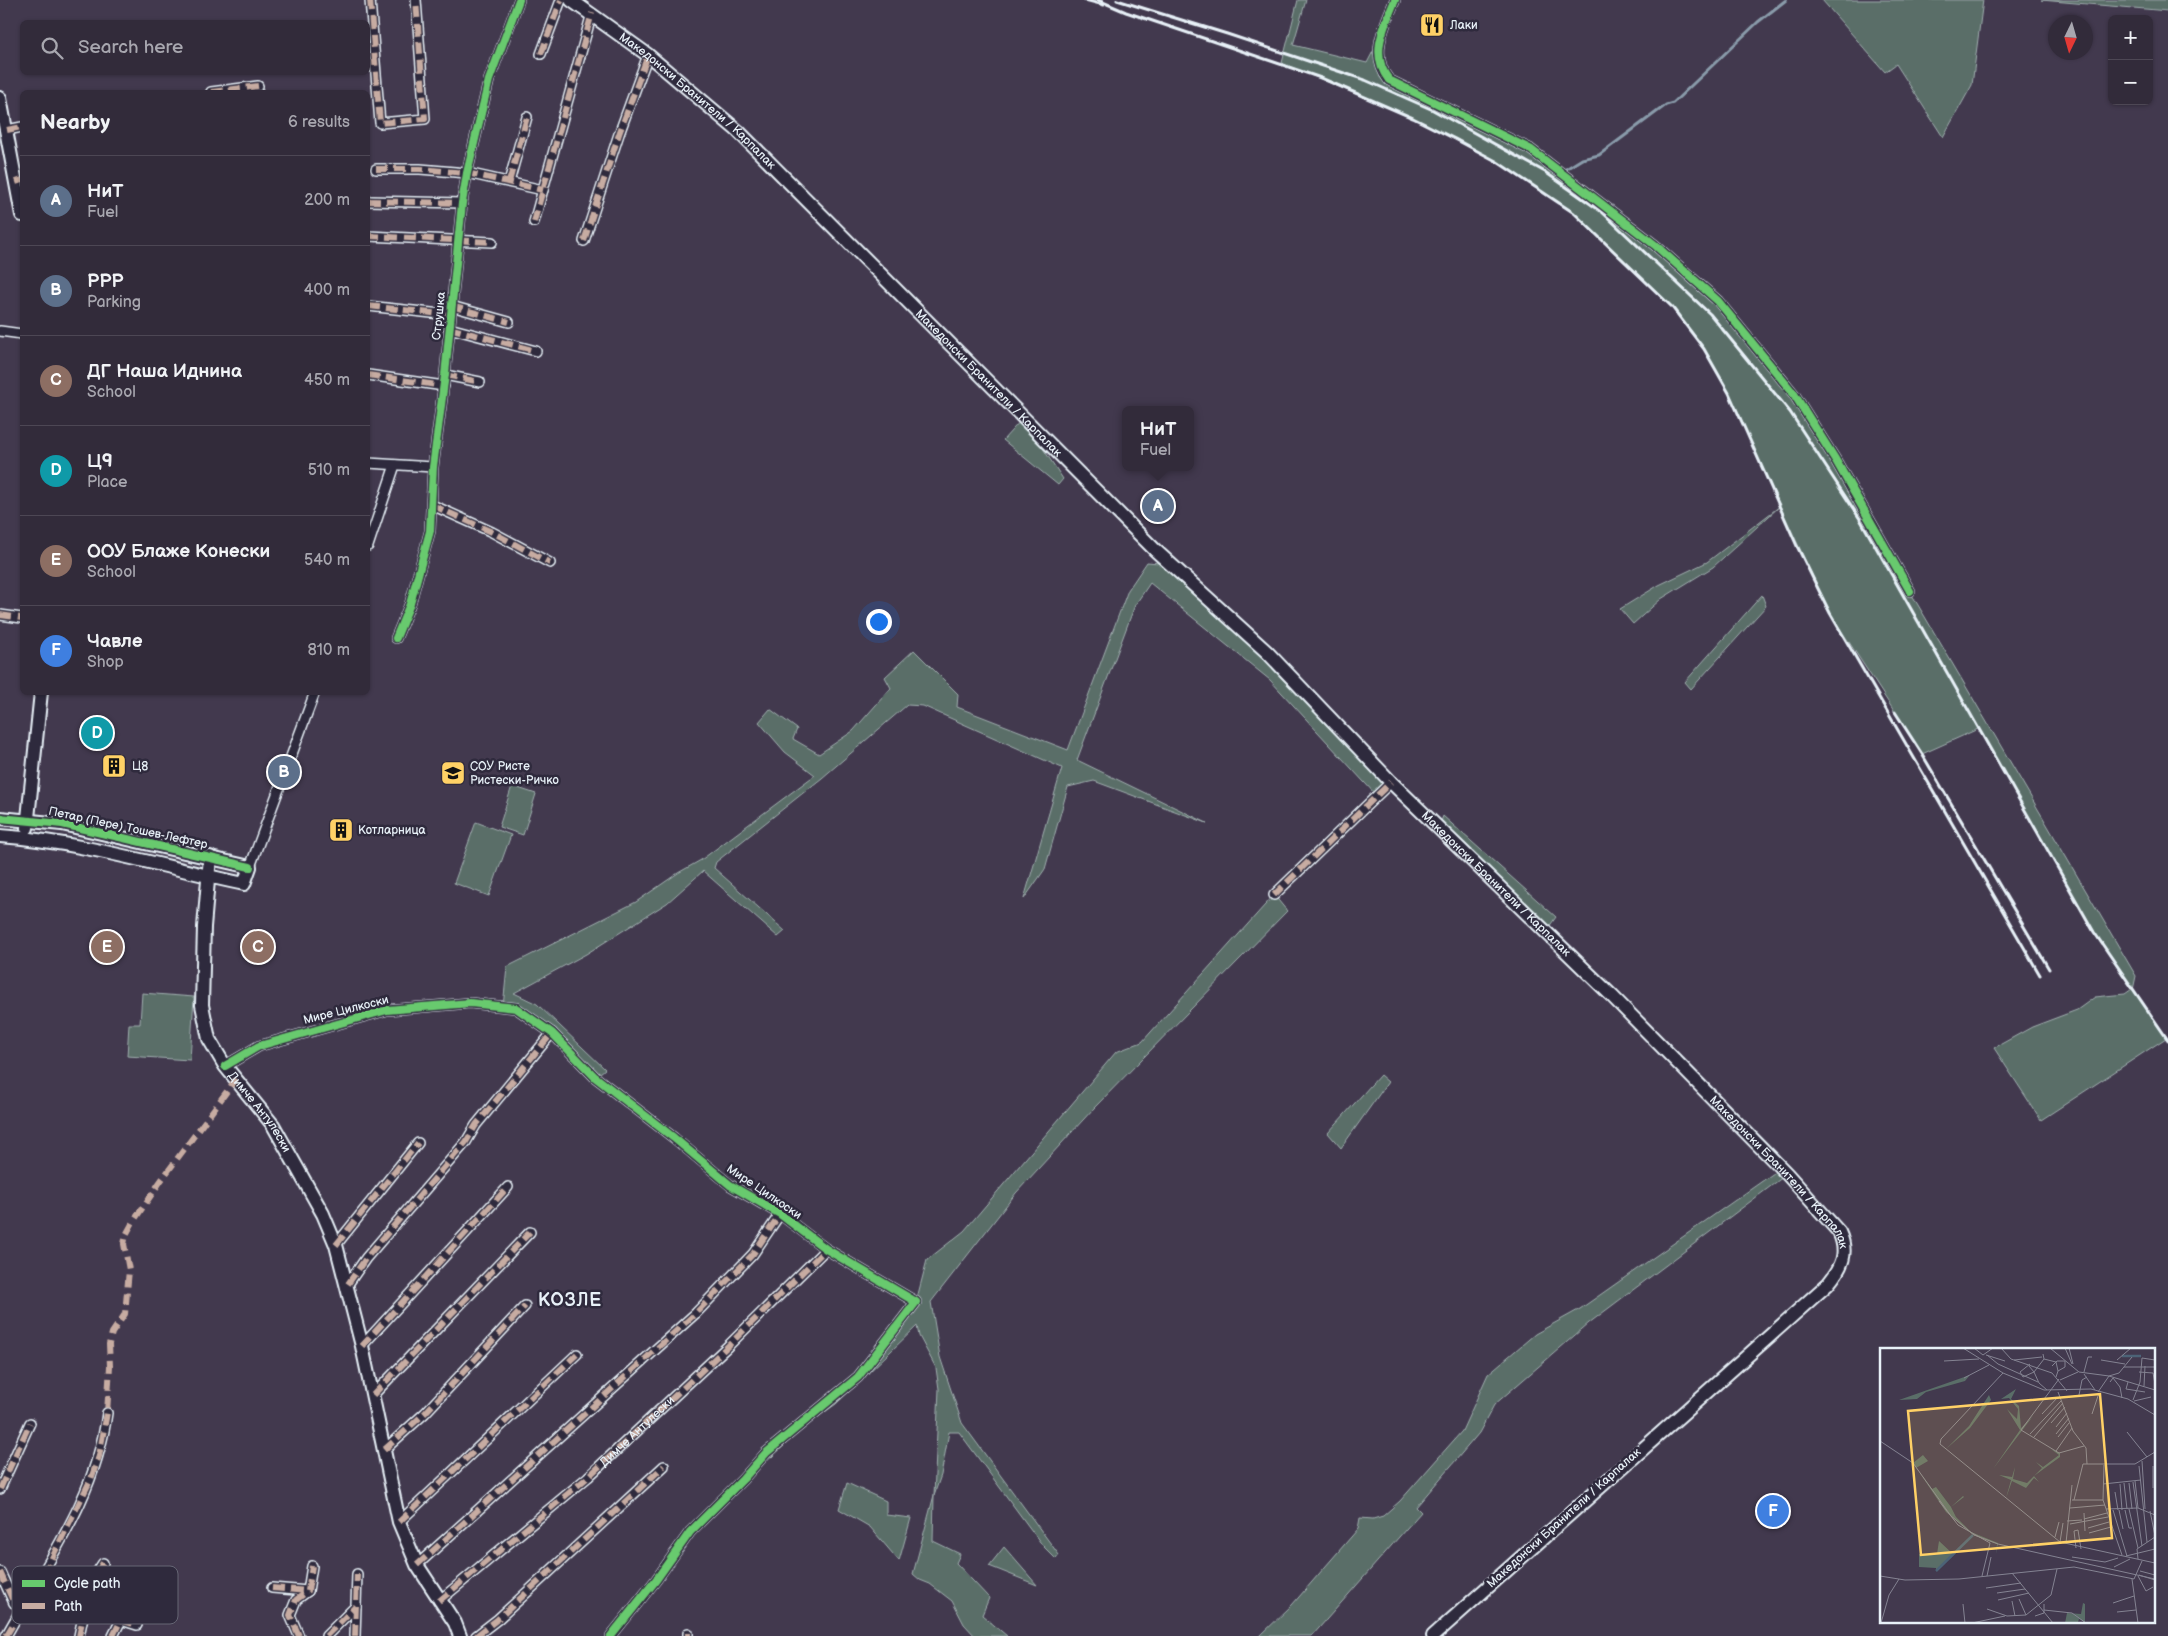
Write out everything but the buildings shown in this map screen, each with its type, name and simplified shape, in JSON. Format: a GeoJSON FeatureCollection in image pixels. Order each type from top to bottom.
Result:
{"type":"FeatureCollection","features":[{"type":"Feature","properties":{"kind":"main road","name":"Македонски Бранители / Карпалак"},"geometry":{"type":"LineString","coordinates":[[571,0],[648,55],[722,116],[1155,550],[1266,652],[1391,782],[1612,996],[1787,1174],[1839,1232],[1844,1242],[1844,1262],[1828,1284],[1432,1636]]}},
{"type":"Feature","properties":{"kind":"main road"},"geometry":{"type":"LineString","coordinates":[[0,98],[19,181]]}},
{"type":"Feature","properties":{"kind":"main road"},"geometry":{"type":"LineString","coordinates":[[26,838],[41,695]]}},
{"type":"Feature","properties":{"kind":"main road","name":"Петар (Пере) Тошев-Лефтер"},"geometry":{"type":"LineString","coordinates":[[0,818],[29,820],[106,833],[250,867]]}},
{"type":"Feature","properties":{"kind":"main road"},"geometry":{"type":"LineString","coordinates":[[0,836],[26,838],[119,854],[244,884],[250,867]]}},
{"type":"Feature","properties":{"kind":"main road","name":"Димче Антулески"},"geometry":{"type":"LineString","coordinates":[[210,857],[207,876],[202,1004],[209,1039],[225,1066],[273,1125],[323,1214],[336,1245],[348,1284],[399,1522],[417,1565],[455,1623],[460,1636]]}},
{"type":"Feature","properties":{"kind":"street"},"geometry":{"type":"LineString","coordinates":[[370,0],[380,123],[425,119],[416,0]]}},
{"type":"Feature","properties":{"kind":"street","name":"Струшка"},"geometry":{"type":"LineString","coordinates":[[396,638],[410,604],[430,531],[433,467],[444,386],[462,204],[467,173],[489,80],[519,0]]}},
{"type":"Feature","properties":{"kind":"street"},"geometry":{"type":"LineString","coordinates":[[541,54],[561,0]]}},
{"type":"Feature","properties":{"kind":"street"},"geometry":{"type":"LineString","coordinates":[[1395,0],[1381,36],[1378,55],[1382,71],[1389,80],[1530,149],[1655,245],[1718,302],[1794,394],[1836,458],[1910,591]]}},
{"type":"Feature","properties":{"kind":"street"},"geometry":{"type":"LineString","coordinates":[[534,222],[592,14]]}},
{"type":"Feature","properties":{"kind":"street"},"geometry":{"type":"LineString","coordinates":[[584,241],[648,55]]}},
{"type":"Feature","properties":{"kind":"street"},"geometry":{"type":"LineString","coordinates":[[227,90],[258,86]]}},
{"type":"Feature","properties":{"kind":"street"},"geometry":{"type":"LineString","coordinates":[[510,182],[527,118]]}},
{"type":"Feature","properties":{"kind":"street"},"geometry":{"type":"LineString","coordinates":[[7,130],[20,127]]}},
{"type":"Feature","properties":{"kind":"street"},"geometry":{"type":"LineString","coordinates":[[376,168],[467,173],[543,190]]}},
{"type":"Feature","properties":{"kind":"street"},"geometry":{"type":"LineString","coordinates":[[370,201],[462,204]]}},
{"type":"Feature","properties":{"kind":"street"},"geometry":{"type":"LineString","coordinates":[[370,236],[492,242]]}},
{"type":"Feature","properties":{"kind":"street","name":"Струшка"},"geometry":{"type":"LineString","coordinates":[[370,306],[451,311],[509,322]]}},
{"type":"Feature","properties":{"kind":"street","name":"Струшка"},"geometry":{"type":"LineString","coordinates":[[449,328],[536,351]]}},
{"type":"Feature","properties":{"kind":"street"},"geometry":{"type":"LineString","coordinates":[[0,331],[20,334]]}},
{"type":"Feature","properties":{"kind":"street"},"geometry":{"type":"LineString","coordinates":[[445,374],[480,382]]}},
{"type":"Feature","properties":{"kind":"street"},"geometry":{"type":"LineString","coordinates":[[370,375],[444,386]]}},
{"type":"Feature","properties":{"kind":"street"},"geometry":{"type":"LineString","coordinates":[[370,462],[433,467]]}},
{"type":"Feature","properties":{"kind":"street"},"geometry":{"type":"LineString","coordinates":[[370,540],[395,465]]}},
{"type":"Feature","properties":{"kind":"street"},"geometry":{"type":"LineString","coordinates":[[432,505],[492,532],[550,564]]}},
{"type":"Feature","properties":{"kind":"street"},"geometry":{"type":"LineString","coordinates":[[0,615],[20,618]]}},
{"type":"Feature","properties":{"kind":"street"},"geometry":{"type":"LineString","coordinates":[[250,867],[314,695]]}},
{"type":"Feature","properties":{"kind":"street"},"geometry":{"type":"LineString","coordinates":[[1274,895],[1391,782]]}},
{"type":"Feature","properties":{"kind":"street","name":"Мире Цилкоски"},"geometry":{"type":"LineString","coordinates":[[225,1066],[259,1046],[292,1035],[387,1010],[470,1003],[516,1008],[552,1033],[595,1077],[674,1138],[730,1185],[780,1214],[826,1249],[916,1302],[858,1377],[766,1453],[690,1532],[656,1580],[611,1636]]}},
{"type":"Feature","properties":{"kind":"street"},"geometry":{"type":"LineString","coordinates":[[348,1284],[366,1258],[466,1142],[476,1125],[552,1033]]}},
{"type":"Feature","properties":{"kind":"street"},"geometry":{"type":"LineString","coordinates":[[336,1245],[418,1143]]}},
{"type":"Feature","properties":{"kind":"street"},"geometry":{"type":"LineString","coordinates":[[362,1346],[508,1188]]}},
{"type":"Feature","properties":{"kind":"street"},"geometry":{"type":"LineString","coordinates":[[417,1565],[696,1313],[753,1254],[780,1214]]}},
{"type":"Feature","properties":{"kind":"street"},"geometry":{"type":"LineString","coordinates":[[372,1395],[530,1232]]}},
{"type":"Feature","properties":{"kind":"street","name":"Димче Антулески"},"geometry":{"type":"LineString","coordinates":[[439,1601],[588,1477],[728,1346],[826,1249]]}},
{"type":"Feature","properties":{"kind":"street"},"geometry":{"type":"LineString","coordinates":[[384,1450],[425,1413],[525,1306]]}},
{"type":"Feature","properties":{"kind":"street"},"geometry":{"type":"LineString","coordinates":[[399,1522],[577,1354]]}},
{"type":"Feature","properties":{"kind":"street"},"geometry":{"type":"LineString","coordinates":[[48,1566],[91,1479],[103,1444],[107,1413]]}},
{"type":"Feature","properties":{"kind":"street"},"geometry":{"type":"LineString","coordinates":[[0,1489],[30,1423]]}},
{"type":"Feature","properties":{"kind":"street"},"geometry":{"type":"LineString","coordinates":[[476,1636],[498,1619],[664,1466]]}},
{"type":"Feature","properties":{"kind":"street"},"geometry":{"type":"LineString","coordinates":[[299,1636],[290,1615],[296,1600],[308,1591],[312,1566]]}},
{"type":"Feature","properties":{"kind":"street"},"geometry":{"type":"LineString","coordinates":[[0,1572],[12,1599]]}},
{"type":"Feature","properties":{"kind":"street"},"geometry":{"type":"LineString","coordinates":[[355,1636],[358,1574]]}},
{"type":"Feature","properties":{"kind":"street"},"geometry":{"type":"LineString","coordinates":[[272,1588],[308,1591]]}},
{"type":"Feature","properties":{"kind":"street"},"geometry":{"type":"LineString","coordinates":[[326,1636],[356,1606]]}},
{"type":"Feature","properties":{"kind":"street"},"geometry":{"type":"LineString","coordinates":[[6,1636],[13,1624]]}},
{"type":"Feature","properties":{"kind":"street"},"geometry":{"type":"LineString","coordinates":[[113,1636],[118,1624]]}},
{"type":"Feature","properties":{"kind":"street"},"geometry":{"type":"LineString","coordinates":[[131,1624],[137,1626]]}},
{"type":"Feature","properties":{"kind":"green space"},"geometry":{"type":"Polygon","coordinates":[[[1298,0],[1306,0],[1293,45],[1367,63],[1381,36],[1377,55],[1389,80],[1530,149],[1718,301],[1794,394],[2136,976],[2133,990],[2166,1038],[2041,1120],[1994,1048],[2032,1027],[2077,1010],[2095,997],[2125,994],[2132,989],[2094,932],[1978,729],[1922,754],[1830,613],[1729,393],[1704,349],[1672,307],[1574,213],[1496,161],[1413,118],[1282,63],[1298,0]]]}},
{"type":"Feature","properties":{"kind":"green space"},"geometry":{"type":"Polygon","coordinates":[[[1822,0],[1983,0],[1972,85],[1943,137],[1896,64],[1885,72],[1822,0]]]}},
{"type":"Feature","properties":{"kind":"green space"},"geometry":{"type":"Polygon","coordinates":[[[2041,0],[2168,0],[2168,11],[2041,0]]]}},
{"type":"Feature","properties":{"kind":"green space"},"geometry":{"type":"Polygon","coordinates":[[[1023,418],[1063,479],[1058,485],[1003,440],[1023,418]]]}},
{"type":"Feature","properties":{"kind":"green space"},"geometry":{"type":"Polygon","coordinates":[[[1780,506],[1713,567],[1661,599],[1633,624],[1620,609],[1659,585],[1707,562],[1780,506]]]}},
{"type":"Feature","properties":{"kind":"green space"},"geometry":{"type":"Polygon","coordinates":[[[1147,562],[1170,564],[1391,782],[1376,795],[1270,680],[1150,583],[1135,605],[1077,760],[1207,823],[1094,781],[1068,787],[1045,869],[1024,899],[1062,768],[923,706],[907,705],[822,778],[716,862],[714,868],[785,931],[778,937],[703,871],[667,903],[586,954],[514,993],[537,1004],[605,1069],[595,1077],[565,1045],[541,1024],[516,1010],[503,1007],[507,967],[636,902],[678,873],[701,860],[815,775],[785,752],[759,722],[770,709],[797,729],[793,739],[819,754],[853,731],[891,688],[885,677],[914,650],[958,694],[957,707],[1068,750],[1128,590],[1147,562]]]}},
{"type":"Feature","properties":{"kind":"green space"},"geometry":{"type":"Polygon","coordinates":[[[1762,595],[1766,606],[1691,689],[1685,682],[1762,595]]]}},
{"type":"Feature","properties":{"kind":"green space"},"geometry":{"type":"Polygon","coordinates":[[[512,786],[536,794],[523,835],[499,827],[512,786]]]}},
{"type":"Feature","properties":{"kind":"green space"},"geometry":{"type":"Polygon","coordinates":[[[1443,816],[1556,917],[1546,931],[1439,827],[1443,816]]]}},
{"type":"Feature","properties":{"kind":"green space"},"geometry":{"type":"Polygon","coordinates":[[[476,822],[511,835],[489,896],[454,883],[476,822]]]}},
{"type":"Feature","properties":{"kind":"green space"},"geometry":{"type":"Polygon","coordinates":[[[1274,895],[1287,911],[1094,1108],[1016,1193],[931,1302],[940,1357],[962,1423],[1059,1555],[1056,1559],[1043,1546],[959,1432],[949,1432],[941,1475],[934,1495],[939,1389],[936,1368],[919,1336],[917,1326],[836,1404],[804,1427],[772,1457],[766,1453],[858,1377],[916,1302],[927,1260],[964,1231],[1116,1052],[1142,1042],[1274,895]]]}},
{"type":"Feature","properties":{"kind":"green space"},"geometry":{"type":"Polygon","coordinates":[[[142,993],[194,997],[190,1060],[127,1056],[129,1024],[140,1024],[142,993]]]}},
{"type":"Feature","properties":{"kind":"green space"},"geometry":{"type":"Polygon","coordinates":[[[1380,1075],[1388,1082],[1341,1148],[1328,1133],[1380,1075]]]}},
{"type":"Feature","properties":{"kind":"green space"},"geometry":{"type":"Polygon","coordinates":[[[1781,1168],[1787,1174],[1589,1323],[1494,1405],[1479,1433],[1416,1507],[1421,1512],[1312,1636],[1260,1636],[1292,1605],[1358,1529],[1360,1518],[1373,1519],[1383,1516],[1400,1501],[1462,1431],[1488,1374],[1535,1334],[1580,1309],[1781,1168]]]}},
{"type":"Feature","properties":{"kind":"green space"},"geometry":{"type":"Polygon","coordinates":[[[847,1483],[886,1501],[886,1515],[911,1518],[899,1561],[870,1527],[839,1509],[847,1483]]]}},
{"type":"Feature","properties":{"kind":"green space"},"geometry":{"type":"Polygon","coordinates":[[[934,1495],[933,1541],[960,1554],[956,1563],[989,1598],[982,1615],[1007,1636],[975,1636],[964,1624],[952,1601],[913,1574],[934,1495]]]}},
{"type":"Feature","properties":{"kind":"green space"},"geometry":{"type":"Polygon","coordinates":[[[1004,1547],[1037,1585],[989,1566],[1004,1547]]]}},
{"type":"Feature","properties":{"kind":"waterway"},"geometry":{"type":"LineString","coordinates":[[1561,172],[1582,159],[1599,155],[1666,105],[1673,103],[1758,22],[1786,0]]}},
{"type":"Feature","properties":{"kind":"railway"},"geometry":{"type":"LineString","coordinates":[[1085,0],[1104,5]]}},
{"type":"Feature","properties":{"kind":"railway"},"geometry":{"type":"LineString","coordinates":[[1098,0],[1126,12],[1321,78],[1413,118],[1455,139],[1496,161],[1574,213],[1672,307],[1704,349],[1729,393],[1797,546],[1830,613],[2040,975]]}},
{"type":"Feature","properties":{"kind":"railway"},"geometry":{"type":"LineString","coordinates":[[1117,0],[1365,80],[1433,110],[1545,172],[1602,212],[1710,314],[1790,412],[1860,519],[2094,932],[2168,1040]]}},
{"type":"Feature","properties":{"kind":"railway"},"geometry":{"type":"LineString","coordinates":[[1895,712],[1922,754],[2049,969]]}},
{"type":"Feature","properties":{"kind":"marked path"},"geometry":{"type":"LineString","coordinates":[[370,0],[380,123],[425,119],[416,0]]}},
{"type":"Feature","properties":{"kind":"marked path"},"geometry":{"type":"LineString","coordinates":[[541,54],[561,0]]}},
{"type":"Feature","properties":{"kind":"marked path"},"geometry":{"type":"LineString","coordinates":[[534,222],[592,13]]}},
{"type":"Feature","properties":{"kind":"marked path"},"geometry":{"type":"LineString","coordinates":[[584,241],[619,134],[648,55]]}},
{"type":"Feature","properties":{"kind":"marked path"},"geometry":{"type":"LineString","coordinates":[[227,90],[258,86]]}},
{"type":"Feature","properties":{"kind":"marked path"},"geometry":{"type":"LineString","coordinates":[[509,182],[527,117]]}},
{"type":"Feature","properties":{"kind":"marked path"},"geometry":{"type":"LineString","coordinates":[[7,130],[20,127]]}},
{"type":"Feature","properties":{"kind":"marked path"},"geometry":{"type":"LineString","coordinates":[[376,169],[420,169],[467,173],[543,190]]}},
{"type":"Feature","properties":{"kind":"marked path"},"geometry":{"type":"LineString","coordinates":[[16,182],[20,181]]}},
{"type":"Feature","properties":{"kind":"marked path"},"geometry":{"type":"LineString","coordinates":[[370,201],[462,203]]}},
{"type":"Feature","properties":{"kind":"marked path"},"geometry":{"type":"LineString","coordinates":[[370,236],[492,242]]}},
{"type":"Feature","properties":{"kind":"marked path"},"geometry":{"type":"LineString","coordinates":[[370,306],[450,315]]}},
{"type":"Feature","properties":{"kind":"marked path"},"geometry":{"type":"LineString","coordinates":[[451,306],[509,322]]}},
{"type":"Feature","properties":{"kind":"marked path"},"geometry":{"type":"LineString","coordinates":[[449,328],[536,351]]}},
{"type":"Feature","properties":{"kind":"marked path"},"geometry":{"type":"LineString","coordinates":[[370,375],[444,386]]}},
{"type":"Feature","properties":{"kind":"marked path"},"geometry":{"type":"LineString","coordinates":[[445,375],[480,382]]}},
{"type":"Feature","properties":{"kind":"marked path"},"geometry":{"type":"LineString","coordinates":[[432,505],[492,532],[550,563]]}},
{"type":"Feature","properties":{"kind":"marked path"},"geometry":{"type":"LineString","coordinates":[[0,615],[20,618]]}},
{"type":"Feature","properties":{"kind":"marked path"},"geometry":{"type":"LineString","coordinates":[[1274,895],[1391,782]]}},
{"type":"Feature","properties":{"kind":"marked path"},"geometry":{"type":"LineString","coordinates":[[348,1284],[366,1258],[466,1142],[476,1125],[552,1033]]}},
{"type":"Feature","properties":{"kind":"marked path"},"geometry":{"type":"LineString","coordinates":[[48,1566],[91,1479],[99,1456],[107,1413],[110,1366],[109,1344],[112,1333],[125,1314],[129,1270],[124,1244],[126,1235],[160,1182],[236,1079]]}},
{"type":"Feature","properties":{"kind":"marked path"},"geometry":{"type":"LineString","coordinates":[[336,1245],[418,1143]]}},
{"type":"Feature","properties":{"kind":"marked path"},"geometry":{"type":"LineString","coordinates":[[362,1346],[508,1187]]}},
{"type":"Feature","properties":{"kind":"marked path"},"geometry":{"type":"LineString","coordinates":[[417,1565],[696,1313],[753,1254],[780,1214]]}},
{"type":"Feature","properties":{"kind":"marked path"},"geometry":{"type":"LineString","coordinates":[[373,1395],[530,1232]]}},
{"type":"Feature","properties":{"kind":"marked path"},"geometry":{"type":"LineString","coordinates":[[439,1601],[588,1477],[728,1346],[826,1249]]}},
{"type":"Feature","properties":{"kind":"marked path"},"geometry":{"type":"LineString","coordinates":[[384,1450],[425,1413],[525,1306]]}},
{"type":"Feature","properties":{"kind":"marked path"},"geometry":{"type":"LineString","coordinates":[[399,1522],[577,1354]]}},
{"type":"Feature","properties":{"kind":"marked path"},"geometry":{"type":"LineString","coordinates":[[0,1489],[30,1423]]}},
{"type":"Feature","properties":{"kind":"marked path"},"geometry":{"type":"LineString","coordinates":[[476,1636],[498,1619],[664,1466]]}},
{"type":"Feature","properties":{"kind":"marked path"},"geometry":{"type":"LineString","coordinates":[[299,1636],[290,1615],[296,1600],[308,1591],[312,1566]]}},
{"type":"Feature","properties":{"kind":"marked path"},"geometry":{"type":"LineString","coordinates":[[0,1572],[12,1599]]}},
{"type":"Feature","properties":{"kind":"marked path"},"geometry":{"type":"LineString","coordinates":[[355,1636],[357,1574]]}},
{"type":"Feature","properties":{"kind":"marked path"},"geometry":{"type":"LineString","coordinates":[[272,1588],[308,1591]]}},
{"type":"Feature","properties":{"kind":"marked path"},"geometry":{"type":"LineString","coordinates":[[326,1636],[356,1606]]}},
{"type":"Feature","properties":{"kind":"marked path"},"geometry":{"type":"LineString","coordinates":[[6,1636],[13,1624]]}},
{"type":"Feature","properties":{"kind":"marked path"},"geometry":{"type":"LineString","coordinates":[[79,1636],[81,1624]]}},
{"type":"Feature","properties":{"kind":"marked path"},"geometry":{"type":"LineString","coordinates":[[113,1636],[119,1624]]}},
{"type":"Feature","properties":{"kind":"cycle path"},"geometry":{"type":"LineString","coordinates":[[396,638],[410,604],[430,531],[433,467],[445,375],[462,203],[467,173],[489,80],[519,0]]}},
{"type":"Feature","properties":{"kind":"cycle path"},"geometry":{"type":"LineString","coordinates":[[1395,0],[1383,31],[1379,51],[1383,70],[1389,80],[1530,149],[1655,245],[1718,301],[1794,394],[1835,459],[1910,591]]}},
{"type":"Feature","properties":{"kind":"cycle path"},"geometry":{"type":"LineString","coordinates":[[0,818],[62,824],[250,867]]}},
{"type":"Feature","properties":{"kind":"cycle path"},"geometry":{"type":"LineString","coordinates":[[225,1066],[259,1046],[387,1010],[470,1003],[516,1008],[552,1033],[595,1077],[674,1138],[730,1185],[780,1214],[826,1249],[916,1302],[858,1377],[766,1453],[690,1532],[656,1580],[611,1636]]}},
{"type":"Feature","properties":{"kind":"place","name":"Лаки"},"geometry":{"type":"Point","coordinates":[1432,25]}},
{"type":"Feature","properties":{"kind":"place","name":"НиТ"},"geometry":{"type":"Point","coordinates":[1158,506]}},
{"type":"Feature","properties":{"kind":"place","name":"Ц9"},"geometry":{"type":"Point","coordinates":[97,733]}},
{"type":"Feature","properties":{"kind":"place","name":"Ц8"},"geometry":{"type":"Point","coordinates":[114,766]}},
{"type":"Feature","properties":{"kind":"place","name":"РРР"},"geometry":{"type":"Point","coordinates":[284,772]}},
{"type":"Feature","properties":{"kind":"place","name":"СОУ Ристе Ристески-Ричко"},"geometry":{"type":"Point","coordinates":[453,773]}},
{"type":"Feature","properties":{"kind":"place","name":"Котларница"},"geometry":{"type":"Point","coordinates":[341,830]}},
{"type":"Feature","properties":{"kind":"place","name":"ООУ Блаже Конески"},"geometry":{"type":"Point","coordinates":[107,947]}},
{"type":"Feature","properties":{"kind":"place","name":"ДГ Наша Иднина"},"geometry":{"type":"Point","coordinates":[258,947]}},
{"type":"Feature","properties":{"kind":"place","name":"Чавле"},"geometry":{"type":"Point","coordinates":[1773,1511]}},
{"type":"Feature","properties":{"kind":"district","name":"КОЗЛЕ"},"geometry":{"type":"Point","coordinates":[570,1300]}}]}
